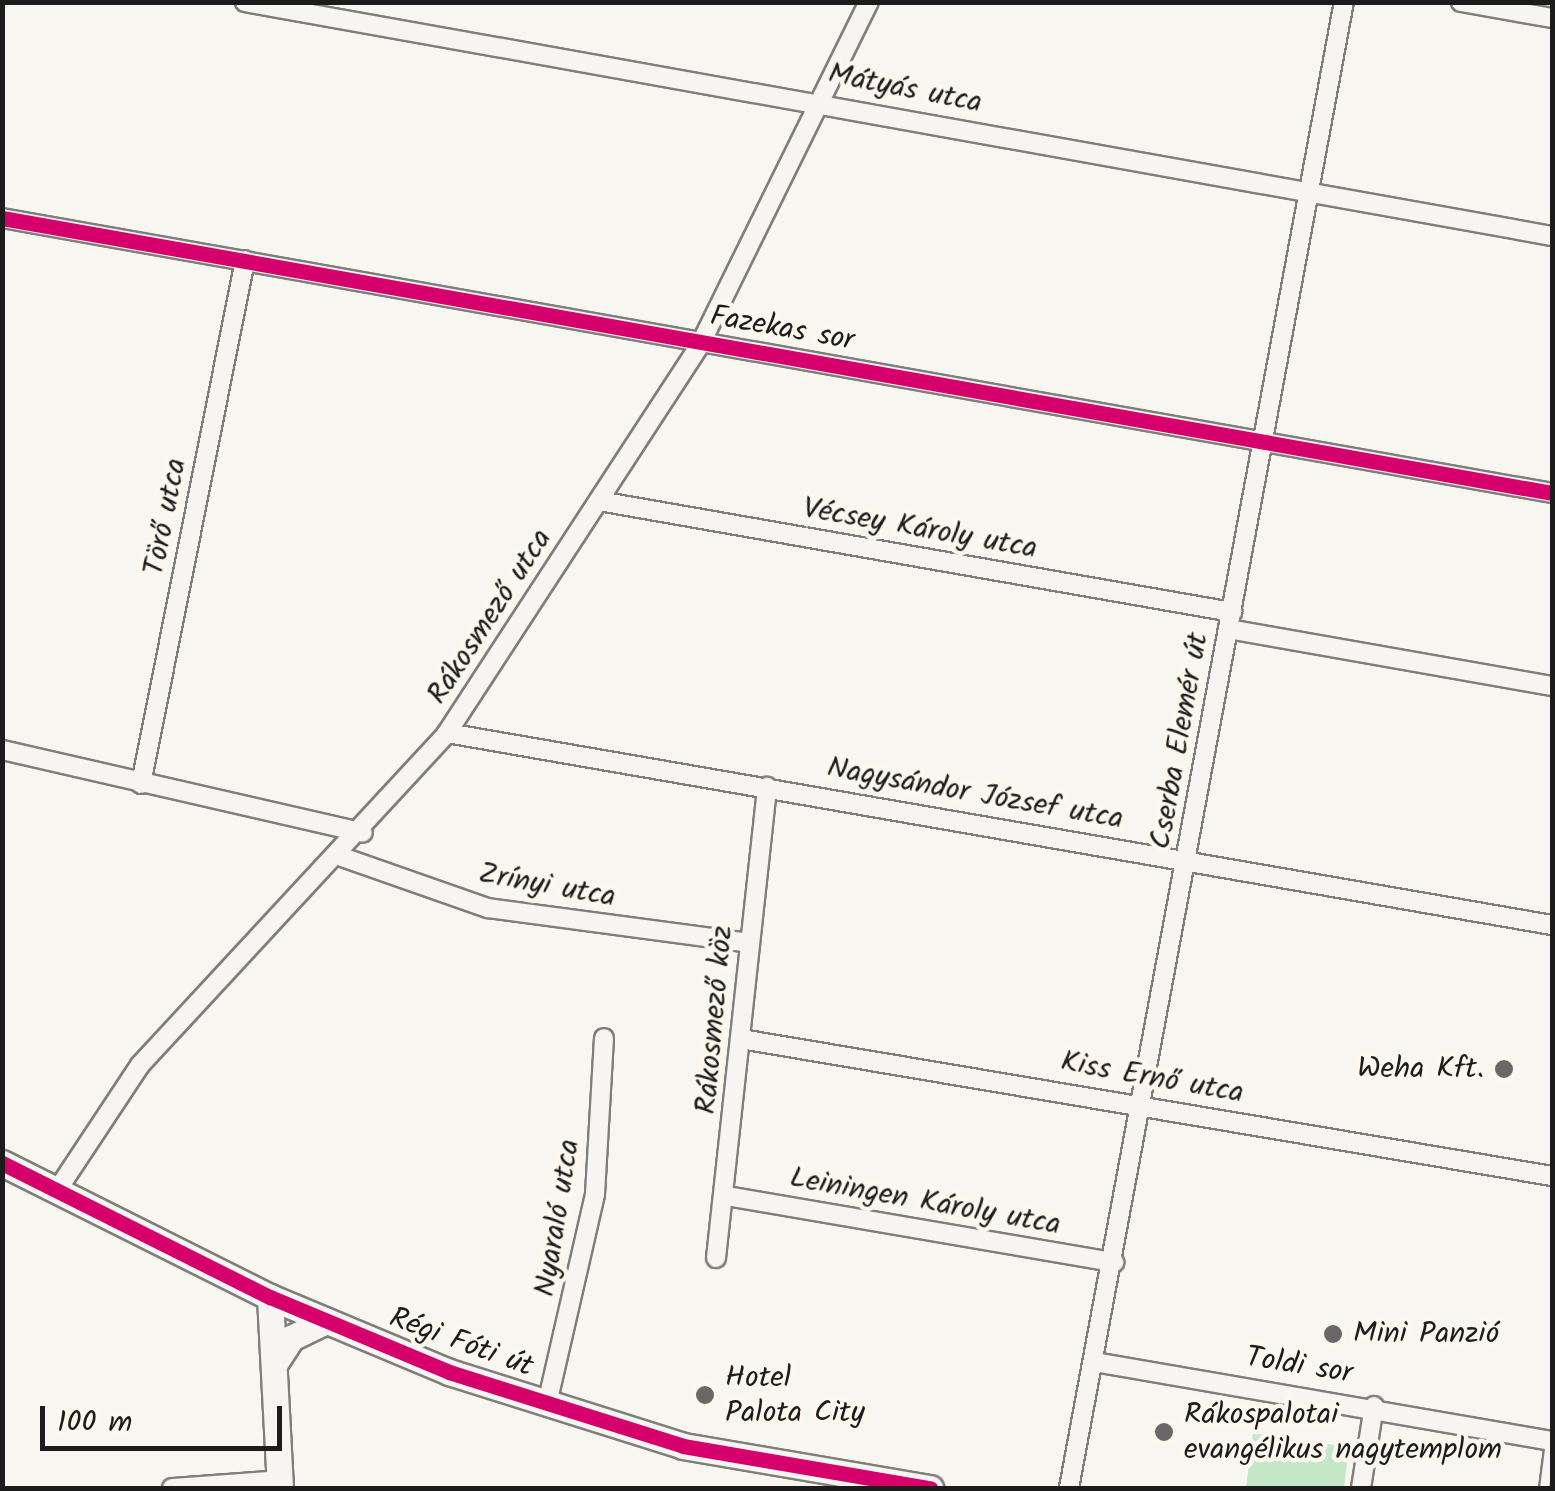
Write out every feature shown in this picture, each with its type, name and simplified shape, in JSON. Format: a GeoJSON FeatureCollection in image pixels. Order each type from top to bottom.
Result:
{"type":"FeatureCollection","features":[{"type":"Feature","properties":{"kind":"main road","name":"Régi Fóti út"},"geometry":{"type":"LineString","coordinates":[[2,1163],[270,1297],[547,1404],[683,1446],[930,1488]]}},
{"type":"Feature","properties":{"kind":"main road"},"geometry":{"type":"LineString","coordinates":[[270,1297],[280,1484]]}},
{"type":"Feature","properties":{"kind":"main road"},"geometry":{"type":"LineString","coordinates":[[275,1363],[292,1338],[326,1321]]}},
{"type":"Feature","properties":{"kind":"street","name":"Mátyás utca"},"geometry":{"type":"LineString","coordinates":[[246,2],[823,101],[1308,194],[1552,236]]}},
{"type":"Feature","properties":{"kind":"street","name":"Rákosmező utca"},"geometry":{"type":"LineString","coordinates":[[56,1192],[150,1054],[342,857],[447,733],[702,343],[869,2]]}},
{"type":"Feature","properties":{"kind":"street","name":"Cserba Elemér út"},"geometry":{"type":"LineString","coordinates":[[1069,1488],[1114,1262],[1344,2]]}},
{"type":"Feature","properties":{"kind":"street"},"geometry":{"type":"LineString","coordinates":[[1461,2],[1552,18]]}},
{"type":"Feature","properties":{"kind":"street","name":"Fazekas sor"},"geometry":{"type":"LineString","coordinates":[[2,218],[1552,493]]}},
{"type":"Feature","properties":{"kind":"street","name":"Törő utca"},"geometry":{"type":"LineString","coordinates":[[141,784],[244,260]]}},
{"type":"Feature","properties":{"kind":"street","name":"Vécsey Károly utca"},"geometry":{"type":"LineString","coordinates":[[599,501],[1230,620],[1552,686]]}},
{"type":"Feature","properties":{"kind":"street","name":"Nagysándor József utca"},"geometry":{"type":"LineString","coordinates":[[447,733],[1552,925]]}},
{"type":"Feature","properties":{"kind":"street"},"geometry":{"type":"LineString","coordinates":[[2,750],[363,833]]}},
{"type":"Feature","properties":{"kind":"street","name":"Rákosmező köz"},"geometry":{"type":"LineString","coordinates":[[716,1258],[726,1196],[767,787]]}},
{"type":"Feature","properties":{"kind":"street","name":"Zrínyi utca"},"geometry":{"type":"LineString","coordinates":[[342,857],[522,915],[750,943]]}},
{"type":"Feature","properties":{"kind":"street","name":"Nyaraló utca"},"geometry":{"type":"LineString","coordinates":[[547,1404],[596,1194],[604,1038]]}},
{"type":"Feature","properties":{"kind":"street","name":"Kiss Ernő utca"},"geometry":{"type":"LineString","coordinates":[[742,1038],[1552,1176]]}},
{"type":"Feature","properties":{"kind":"street","name":"Leiningen Károly utca"},"geometry":{"type":"LineString","coordinates":[[726,1196],[1114,1262]]}},
{"type":"Feature","properties":{"kind":"street","name":"Toldi sor"},"geometry":{"type":"LineString","coordinates":[[1094,1362],[1374,1406],[1551,1441]]}},
{"type":"Feature","properties":{"kind":"street"},"geometry":{"type":"LineString","coordinates":[[1362,1488],[1374,1406]]}},
{"type":"Feature","properties":{"kind":"street"},"geometry":{"type":"LineString","coordinates":[[172,1488],[280,1484]]}},
{"type":"Feature","properties":{"kind":"lane"},"geometry":{"type":"LineString","coordinates":[[1544,1488],[1551,1441]]}},
{"type":"Feature","properties":{"kind":"green space"},"geometry":{"type":"Polygon","coordinates":[[[1253,1433],[1349,1447],[1344,1488],[1246,1488],[1253,1433]]]}},
{"type":"Feature","properties":{"kind":"cycle path"},"geometry":{"type":"LineString","coordinates":[[2,218],[1552,493]]}},
{"type":"Feature","properties":{"kind":"cycle path"},"geometry":{"type":"LineString","coordinates":[[2,1163],[270,1297],[449,1372],[683,1446],[930,1488]]}},
{"type":"Feature","properties":{"kind":"place","name":"Weha Kft."},"geometry":{"type":"Point","coordinates":[1504,1069]}},
{"type":"Feature","properties":{"kind":"place","name":"Mini Panzió"},"geometry":{"type":"Point","coordinates":[1333,1334]}},
{"type":"Feature","properties":{"kind":"place","name":"Hotel Palota City"},"geometry":{"type":"Point","coordinates":[705,1395]}},
{"type":"Feature","properties":{"kind":"place","name":"Rákospalotai evangélikus nagytemplom"},"geometry":{"type":"Point","coordinates":[1164,1432]}}]}
